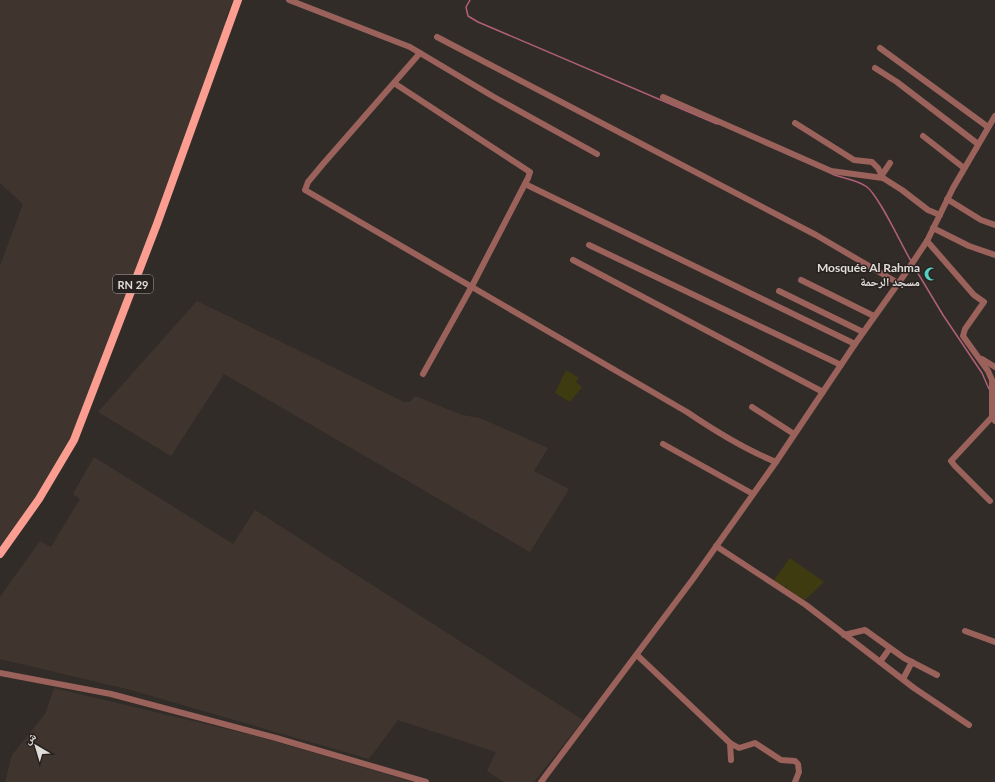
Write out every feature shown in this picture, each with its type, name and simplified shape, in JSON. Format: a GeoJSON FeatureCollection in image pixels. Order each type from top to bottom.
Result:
{"type":"FeatureCollection","features":[{"type":"Feature","properties":{"kind":"main road","name":"RN 29"},"geometry":{"type":"LineString","coordinates":[[0,554],[39,499],[74,440],[157,224],[238,0]]}},
{"type":"Feature","properties":{"kind":"street"},"geometry":{"type":"LineString","coordinates":[[289,0],[410,47],[494,97],[596,154]]}},
{"type":"Feature","properties":{"kind":"street"},"geometry":{"type":"LineString","coordinates":[[437,37],[823,239],[898,284]]}},
{"type":"Feature","properties":{"kind":"street"},"geometry":{"type":"LineString","coordinates":[[880,48],[988,127]]}},
{"type":"Feature","properties":{"kind":"street"},"geometry":{"type":"LineString","coordinates":[[420,53],[308,182],[305,190],[687,412],[710,428],[776,462]]}},
{"type":"Feature","properties":{"kind":"street"},"geometry":{"type":"LineString","coordinates":[[875,68],[897,82],[978,144]]}},
{"type":"Feature","properties":{"kind":"street"},"geometry":{"type":"LineString","coordinates":[[394,83],[530,172],[472,286],[423,374]]}},
{"type":"Feature","properties":{"kind":"street"},"geometry":{"type":"LineString","coordinates":[[663,97],[830,171],[882,176]]}},
{"type":"Feature","properties":{"kind":"street"},"geometry":{"type":"LineString","coordinates":[[541,782],[637,655],[716,546],[776,462],[874,316],[907,271],[927,241],[947,199],[995,116]]}},
{"type":"Feature","properties":{"kind":"street"},"geometry":{"type":"LineString","coordinates":[[795,123],[854,160],[872,162],[878,168],[882,176],[928,210],[940,215]]}},
{"type":"Feature","properties":{"kind":"street"},"geometry":{"type":"LineString","coordinates":[[923,136],[964,168]]}},
{"type":"Feature","properties":{"kind":"street"},"geometry":{"type":"LineString","coordinates":[[882,176],[890,163]]}},
{"type":"Feature","properties":{"kind":"street"},"geometry":{"type":"LineString","coordinates":[[525,184],[855,344]]}},
{"type":"Feature","properties":{"kind":"street"},"geometry":{"type":"LineString","coordinates":[[947,199],[981,220],[995,225]]}},
{"type":"Feature","properties":{"kind":"street"},"geometry":{"type":"LineString","coordinates":[[933,228],[969,246],[995,255]]}},
{"type":"Feature","properties":{"kind":"street"},"geometry":{"type":"LineString","coordinates":[[927,241],[974,295],[984,302],[963,333],[965,340],[979,357],[992,380],[994,392],[994,419],[951,460],[955,466],[990,501]]}},
{"type":"Feature","properties":{"kind":"street"},"geometry":{"type":"LineString","coordinates":[[589,245],[841,365]]}},
{"type":"Feature","properties":{"kind":"street"},"geometry":{"type":"LineString","coordinates":[[573,260],[823,392]]}},
{"type":"Feature","properties":{"kind":"street"},"geometry":{"type":"LineString","coordinates":[[801,280],[874,316]]}},
{"type":"Feature","properties":{"kind":"street"},"geometry":{"type":"LineString","coordinates":[[779,291],[863,332]]}},
{"type":"Feature","properties":{"kind":"street"},"geometry":{"type":"LineString","coordinates":[[979,357],[995,367]]}},
{"type":"Feature","properties":{"kind":"street"},"geometry":{"type":"LineString","coordinates":[[752,407],[794,434]]}},
{"type":"Feature","properties":{"kind":"street"},"geometry":{"type":"LineString","coordinates":[[663,444],[753,494]]}},
{"type":"Feature","properties":{"kind":"street"},"geometry":{"type":"LineString","coordinates":[[716,546],[806,606],[902,679],[969,725]]}},
{"type":"Feature","properties":{"kind":"street"},"geometry":{"type":"LineString","coordinates":[[844,634],[865,630],[912,662],[937,675]]}},
{"type":"Feature","properties":{"kind":"street"},"geometry":{"type":"LineString","coordinates":[[965,631],[995,642]]}},
{"type":"Feature","properties":{"kind":"street"},"geometry":{"type":"LineString","coordinates":[[880,662],[890,648]]}},
{"type":"Feature","properties":{"kind":"street"},"geometry":{"type":"LineString","coordinates":[[637,655],[730,743],[739,748],[755,743],[781,760],[795,761],[798,764],[799,772],[795,782]]}},
{"type":"Feature","properties":{"kind":"street"},"geometry":{"type":"LineString","coordinates":[[902,679],[912,662]]}},
{"type":"Feature","properties":{"kind":"street"},"geometry":{"type":"LineString","coordinates":[[0,673],[119,696],[276,738],[426,782]]}},
{"type":"Feature","properties":{"kind":"street"},"geometry":{"type":"LineString","coordinates":[[730,743],[730,760]]}},
{"type":"Feature","properties":{"kind":"shaded area"},"geometry":{"type":"Polygon","coordinates":[[[0,0],[233,0],[225,20],[230,22],[74,440],[49,481],[0,546],[0,266],[23,204],[0,183],[0,0]]]}},
{"type":"Feature","properties":{"kind":"shaded area"},"geometry":{"type":"Polygon","coordinates":[[[197,301],[404,402],[410,402],[415,396],[462,415],[480,418],[548,448],[534,471],[569,489],[530,552],[224,374],[171,456],[98,412],[197,301]]]}},
{"type":"Feature","properties":{"kind":"shaded area"},"geometry":{"type":"Polygon","coordinates":[[[566,370],[579,378],[576,382],[582,387],[570,402],[555,393],[566,370]]]}},
{"type":"Feature","properties":{"kind":"shaded area"},"geometry":{"type":"Polygon","coordinates":[[[94,457],[233,544],[255,510],[583,720],[534,782],[504,782],[487,771],[496,752],[398,720],[369,759],[131,690],[0,659],[0,597],[40,541],[51,547],[80,499],[73,494],[94,457]]]}},
{"type":"Feature","properties":{"kind":"shaded area"},"geometry":{"type":"Polygon","coordinates":[[[790,558],[824,582],[805,600],[789,591],[786,586],[783,588],[773,581],[790,558]]]}},
{"type":"Feature","properties":{"kind":"shaded area"},"geometry":{"type":"Polygon","coordinates":[[[54,688],[252,735],[413,782],[5,782],[12,755],[45,714],[54,688]]]}},
{"type":"Feature","properties":{"kind":"waterway"},"geometry":{"type":"LineString","coordinates":[[470,0],[466,7],[468,16],[478,22],[717,124]]}},
{"type":"Feature","properties":{"kind":"waterway"},"geometry":{"type":"LineString","coordinates":[[832,174],[859,182],[872,192],[884,210],[911,261]]}},
{"type":"Feature","properties":{"kind":"waterway"},"geometry":{"type":"LineString","coordinates":[[913,265],[943,315],[982,373],[989,389]]}},
{"type":"Feature","properties":{"kind":"place","name":"Mosquée Al Rahma مسجد الرحمة"},"geometry":{"type":"Point","coordinates":[931,274]}}]}
